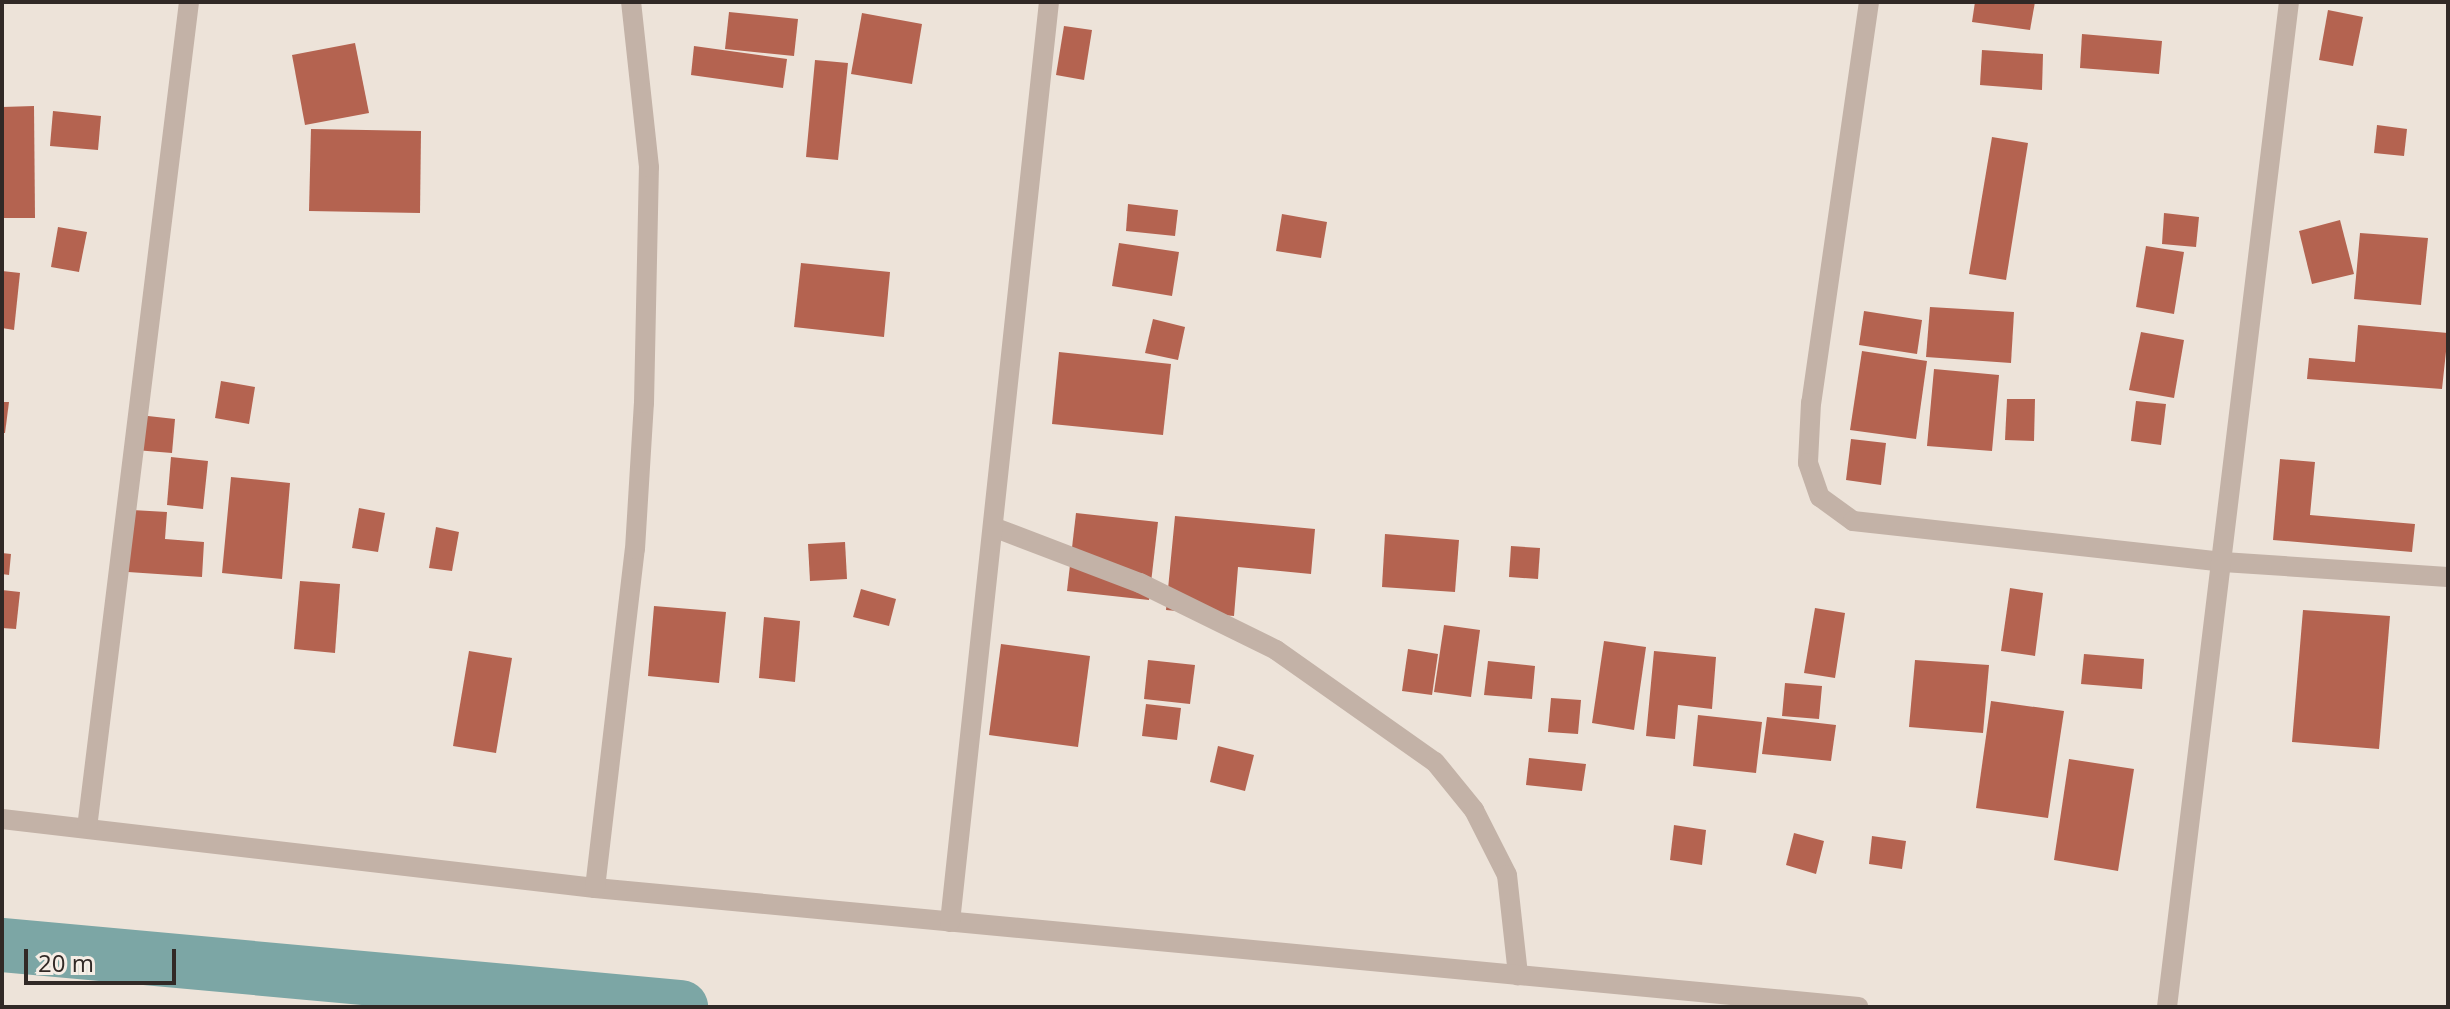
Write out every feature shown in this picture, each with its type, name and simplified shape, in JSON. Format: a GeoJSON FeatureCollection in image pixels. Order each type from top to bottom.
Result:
{"type":"FeatureCollection","features":[{"type":"Feature","properties":{"kind":"street"},"geometry":{"type":"LineString","coordinates":[[87,828],[189,2]]}},
{"type":"Feature","properties":{"kind":"street"},"geometry":{"type":"LineString","coordinates":[[595,888],[635,549],[644,403],[649,167],[631,2]]}},
{"type":"Feature","properties":{"kind":"street"},"geometry":{"type":"LineString","coordinates":[[950,922],[1049,2]]}},
{"type":"Feature","properties":{"kind":"street"},"geometry":{"type":"LineString","coordinates":[[1869,2],[1811,403],[1808,463],[1820,497],[1853,521],[2223,562],[2448,577]]}},
{"type":"Feature","properties":{"kind":"street"},"geometry":{"type":"LineString","coordinates":[[2167,1007],[2289,2]]}},
{"type":"Feature","properties":{"kind":"street"},"geometry":{"type":"LineString","coordinates":[[993,527],[1140,583],[1276,650],[1435,762],[1474,810],[1507,875],[1518,975]]}},
{"type":"Feature","properties":{"kind":"street"},"geometry":{"type":"LineString","coordinates":[[2,819],[595,888],[1858,1007]]}},
{"type":"Feature","properties":{"kind":"building"},"geometry":{"type":"Polygon","coordinates":[[[1975,2],[2035,2],[2030,30],[1972,22],[1975,2]]]}},
{"type":"Feature","properties":{"kind":"building"},"geometry":{"type":"Polygon","coordinates":[[[2328,10],[2363,17],[2353,66],[2319,60],[2328,10]]]}},
{"type":"Feature","properties":{"kind":"building"},"geometry":{"type":"Polygon","coordinates":[[[729,12],[798,19],[794,56],[725,49],[729,12]]]}},
{"type":"Feature","properties":{"kind":"building"},"geometry":{"type":"Polygon","coordinates":[[[862,13],[922,24],[912,84],[851,74],[862,13]]]}},
{"type":"Feature","properties":{"kind":"building"},"geometry":{"type":"Polygon","coordinates":[[[1064,26],[1092,30],[1084,80],[1056,75],[1064,26]]]}},
{"type":"Feature","properties":{"kind":"building"},"geometry":{"type":"Polygon","coordinates":[[[2082,34],[2162,41],[2159,74],[2080,68],[2082,34]]]}},
{"type":"Feature","properties":{"kind":"building"},"geometry":{"type":"Polygon","coordinates":[[[355,43],[369,113],[305,125],[292,55],[355,43]]]}},
{"type":"Feature","properties":{"kind":"building"},"geometry":{"type":"Polygon","coordinates":[[[694,46],[787,59],[783,88],[691,75],[694,46]]]}},
{"type":"Feature","properties":{"kind":"building"},"geometry":{"type":"Polygon","coordinates":[[[1982,50],[2043,54],[2042,90],[1980,85],[1982,50]]]}},
{"type":"Feature","properties":{"kind":"building"},"geometry":{"type":"Polygon","coordinates":[[[815,60],[848,63],[838,160],[806,157],[815,60]]]}},
{"type":"Feature","properties":{"kind":"building"},"geometry":{"type":"Polygon","coordinates":[[[34,106],[35,218],[2,218],[2,107],[34,106]]]}},
{"type":"Feature","properties":{"kind":"building"},"geometry":{"type":"Polygon","coordinates":[[[53,111],[101,116],[98,150],[50,146],[53,111]]]}},
{"type":"Feature","properties":{"kind":"building"},"geometry":{"type":"Polygon","coordinates":[[[2377,125],[2407,129],[2404,156],[2374,153],[2377,125]]]}},
{"type":"Feature","properties":{"kind":"building"},"geometry":{"type":"Polygon","coordinates":[[[311,129],[421,131],[420,213],[309,211],[311,129]]]}},
{"type":"Feature","properties":{"kind":"building"},"geometry":{"type":"Polygon","coordinates":[[[1992,137],[2028,143],[2006,280],[1969,274],[1992,137]]]}},
{"type":"Feature","properties":{"kind":"building"},"geometry":{"type":"Polygon","coordinates":[[[1128,204],[1178,210],[1175,236],[1126,231],[1128,204]]]}},
{"type":"Feature","properties":{"kind":"building"},"geometry":{"type":"Polygon","coordinates":[[[2164,213],[2199,217],[2196,247],[2162,244],[2164,213]]]}},
{"type":"Feature","properties":{"kind":"building"},"geometry":{"type":"Polygon","coordinates":[[[1282,214],[1327,222],[1321,258],[1276,251],[1282,214]]]}},
{"type":"Feature","properties":{"kind":"building"},"geometry":{"type":"Polygon","coordinates":[[[2340,220],[2354,274],[2312,284],[2299,231],[2340,220]]]}},
{"type":"Feature","properties":{"kind":"building"},"geometry":{"type":"Polygon","coordinates":[[[58,227],[87,232],[79,272],[51,267],[58,227]]]}},
{"type":"Feature","properties":{"kind":"building"},"geometry":{"type":"Polygon","coordinates":[[[2360,233],[2428,238],[2421,305],[2354,299],[2360,233]]]}},
{"type":"Feature","properties":{"kind":"building"},"geometry":{"type":"Polygon","coordinates":[[[1119,243],[1179,252],[1172,296],[1112,286],[1119,243]]]}},
{"type":"Feature","properties":{"kind":"building"},"geometry":{"type":"Polygon","coordinates":[[[2146,246],[2184,252],[2174,314],[2136,307],[2146,246]]]}},
{"type":"Feature","properties":{"kind":"building"},"geometry":{"type":"Polygon","coordinates":[[[801,263],[890,272],[884,337],[794,327],[801,263]]]}},
{"type":"Feature","properties":{"kind":"building"},"geometry":{"type":"Polygon","coordinates":[[[2,271],[20,273],[14,330],[2,328],[2,271]]]}},
{"type":"Feature","properties":{"kind":"building"},"geometry":{"type":"Polygon","coordinates":[[[1930,307],[2014,312],[2011,363],[1926,357],[1930,307]]]}},
{"type":"Feature","properties":{"kind":"building"},"geometry":{"type":"Polygon","coordinates":[[[1864,311],[1922,320],[1917,354],[1859,345],[1864,311]]]}},
{"type":"Feature","properties":{"kind":"building"},"geometry":{"type":"Polygon","coordinates":[[[1153,319],[1185,327],[1178,360],[1145,353],[1153,319]]]}},
{"type":"Feature","properties":{"kind":"building"},"geometry":{"type":"Polygon","coordinates":[[[2358,325],[2448,333],[2442,389],[2307,379],[2309,358],[2355,362],[2358,325]]]}},
{"type":"Feature","properties":{"kind":"building"},"geometry":{"type":"Polygon","coordinates":[[[2141,332],[2184,340],[2174,398],[2129,390],[2141,332]]]}},
{"type":"Feature","properties":{"kind":"building"},"geometry":{"type":"Polygon","coordinates":[[[1862,351],[1927,361],[1916,439],[1850,430],[1862,351]]]}},
{"type":"Feature","properties":{"kind":"building"},"geometry":{"type":"Polygon","coordinates":[[[1059,352],[1171,364],[1163,435],[1052,424],[1059,352]]]}},
{"type":"Feature","properties":{"kind":"building"},"geometry":{"type":"Polygon","coordinates":[[[1934,369],[1999,375],[1992,451],[1927,446],[1934,369]]]}},
{"type":"Feature","properties":{"kind":"building"},"geometry":{"type":"Polygon","coordinates":[[[221,381],[255,387],[249,424],[215,418],[221,381]]]}},
{"type":"Feature","properties":{"kind":"building"},"geometry":{"type":"Polygon","coordinates":[[[2007,399],[2035,399],[2034,441],[2005,440],[2007,399]]]}},
{"type":"Feature","properties":{"kind":"building"},"geometry":{"type":"Polygon","coordinates":[[[2136,401],[2166,404],[2161,445],[2131,441],[2136,401]]]}},
{"type":"Feature","properties":{"kind":"building"},"geometry":{"type":"Polygon","coordinates":[[[2,402],[9,402],[5,433],[2,433],[2,402]]]}},
{"type":"Feature","properties":{"kind":"building"},"geometry":{"type":"Polygon","coordinates":[[[139,415],[175,419],[172,453],[135,450],[139,415]]]}},
{"type":"Feature","properties":{"kind":"building"},"geometry":{"type":"Polygon","coordinates":[[[1851,439],[1886,443],[1881,485],[1846,480],[1851,439]]]}},
{"type":"Feature","properties":{"kind":"building"},"geometry":{"type":"Polygon","coordinates":[[[171,457],[208,461],[203,509],[167,505],[171,457]]]}},
{"type":"Feature","properties":{"kind":"building"},"geometry":{"type":"Polygon","coordinates":[[[2280,459],[2315,462],[2310,515],[2415,524],[2412,552],[2273,540],[2280,459]]]}},
{"type":"Feature","properties":{"kind":"building"},"geometry":{"type":"Polygon","coordinates":[[[231,477],[290,483],[282,579],[222,573],[231,477]]]}},
{"type":"Feature","properties":{"kind":"building"},"geometry":{"type":"Polygon","coordinates":[[[359,508],[385,513],[378,552],[352,548],[359,508]]]}},
{"type":"Feature","properties":{"kind":"building"},"geometry":{"type":"Polygon","coordinates":[[[132,510],[167,512],[165,539],[204,542],[202,577],[128,572],[132,510]]]}},
{"type":"Feature","properties":{"kind":"building"},"geometry":{"type":"Polygon","coordinates":[[[1076,513],[1158,522],[1149,600],[1067,591],[1076,513]]]}},
{"type":"Feature","properties":{"kind":"building"},"geometry":{"type":"Polygon","coordinates":[[[1175,516],[1315,529],[1311,574],[1238,567],[1234,616],[1166,610],[1175,516]]]}},
{"type":"Feature","properties":{"kind":"building"},"geometry":{"type":"Polygon","coordinates":[[[436,527],[459,532],[452,571],[429,568],[436,527]]]}},
{"type":"Feature","properties":{"kind":"building"},"geometry":{"type":"Polygon","coordinates":[[[1385,534],[1459,540],[1455,592],[1382,587],[1385,534]]]}},
{"type":"Feature","properties":{"kind":"building"},"geometry":{"type":"Polygon","coordinates":[[[845,542],[847,579],[810,581],[808,544],[845,542]]]}},
{"type":"Feature","properties":{"kind":"building"},"geometry":{"type":"Polygon","coordinates":[[[1511,546],[1540,548],[1538,579],[1509,577],[1511,546]]]}},
{"type":"Feature","properties":{"kind":"building"},"geometry":{"type":"Polygon","coordinates":[[[2,553],[11,554],[9,575],[2,574],[2,553]]]}},
{"type":"Feature","properties":{"kind":"building"},"geometry":{"type":"Polygon","coordinates":[[[300,581],[340,584],[335,653],[294,649],[300,581]]]}},
{"type":"Feature","properties":{"kind":"building"},"geometry":{"type":"Polygon","coordinates":[[[2010,588],[2043,593],[2035,656],[2001,651],[2010,588]]]}},
{"type":"Feature","properties":{"kind":"building"},"geometry":{"type":"Polygon","coordinates":[[[861,589],[896,599],[889,626],[853,617],[861,589]]]}},
{"type":"Feature","properties":{"kind":"building"},"geometry":{"type":"Polygon","coordinates":[[[2,590],[20,592],[16,629],[2,628],[2,590]]]}},
{"type":"Feature","properties":{"kind":"building"},"geometry":{"type":"Polygon","coordinates":[[[654,606],[726,612],[719,683],[648,676],[654,606]]]}},
{"type":"Feature","properties":{"kind":"building"},"geometry":{"type":"Polygon","coordinates":[[[1815,608],[1845,613],[1835,678],[1804,673],[1815,608]]]}},
{"type":"Feature","properties":{"kind":"building"},"geometry":{"type":"Polygon","coordinates":[[[2303,610],[2390,616],[2379,749],[2292,742],[2303,610]]]}},
{"type":"Feature","properties":{"kind":"building"},"geometry":{"type":"Polygon","coordinates":[[[764,617],[800,621],[795,682],[759,678],[764,617]]]}},
{"type":"Feature","properties":{"kind":"building"},"geometry":{"type":"Polygon","coordinates":[[[1444,625],[1480,630],[1471,697],[1434,692],[1444,625]]]}},
{"type":"Feature","properties":{"kind":"building"},"geometry":{"type":"Polygon","coordinates":[[[1604,641],[1646,647],[1634,730],[1592,723],[1604,641]]]}},
{"type":"Feature","properties":{"kind":"building"},"geometry":{"type":"Polygon","coordinates":[[[1001,644],[1090,656],[1078,747],[989,735],[1001,644]]]}},
{"type":"Feature","properties":{"kind":"building"},"geometry":{"type":"Polygon","coordinates":[[[1408,649],[1438,654],[1432,695],[1402,691],[1408,649]]]}},
{"type":"Feature","properties":{"kind":"building"},"geometry":{"type":"Polygon","coordinates":[[[469,651],[512,658],[496,753],[453,746],[469,651]]]}},
{"type":"Feature","properties":{"kind":"building"},"geometry":{"type":"Polygon","coordinates":[[[1654,651],[1716,657],[1712,709],[1678,705],[1675,739],[1646,736],[1654,651]]]}},
{"type":"Feature","properties":{"kind":"building"},"geometry":{"type":"Polygon","coordinates":[[[2084,654],[2144,659],[2142,689],[2081,684],[2084,654]]]}},
{"type":"Feature","properties":{"kind":"building"},"geometry":{"type":"Polygon","coordinates":[[[1148,660],[1195,665],[1190,704],[1144,699],[1148,660]]]}},
{"type":"Feature","properties":{"kind":"building"},"geometry":{"type":"Polygon","coordinates":[[[1915,660],[1989,665],[1983,733],[1909,727],[1915,660]]]}},
{"type":"Feature","properties":{"kind":"building"},"geometry":{"type":"Polygon","coordinates":[[[1488,661],[1535,666],[1532,699],[1484,695],[1488,661]]]}},
{"type":"Feature","properties":{"kind":"building"},"geometry":{"type":"Polygon","coordinates":[[[1785,683],[1822,686],[1819,719],[1782,716],[1785,683]]]}},
{"type":"Feature","properties":{"kind":"building"},"geometry":{"type":"Polygon","coordinates":[[[1551,698],[1581,700],[1578,734],[1548,732],[1551,698]]]}},
{"type":"Feature","properties":{"kind":"building"},"geometry":{"type":"Polygon","coordinates":[[[1991,701],[2064,711],[2048,818],[1976,808],[1991,701]]]}},
{"type":"Feature","properties":{"kind":"building"},"geometry":{"type":"Polygon","coordinates":[[[1146,704],[1181,708],[1177,740],[1142,736],[1146,704]]]}},
{"type":"Feature","properties":{"kind":"building"},"geometry":{"type":"Polygon","coordinates":[[[1698,715],[1762,722],[1756,773],[1693,766],[1698,715]]]}},
{"type":"Feature","properties":{"kind":"building"},"geometry":{"type":"Polygon","coordinates":[[[1767,717],[1836,725],[1831,761],[1762,754],[1767,717]]]}},
{"type":"Feature","properties":{"kind":"building"},"geometry":{"type":"Polygon","coordinates":[[[1218,746],[1254,755],[1245,791],[1210,782],[1218,746]]]}},
{"type":"Feature","properties":{"kind":"building"},"geometry":{"type":"Polygon","coordinates":[[[1529,758],[1586,764],[1582,791],[1526,785],[1529,758]]]}},
{"type":"Feature","properties":{"kind":"building"},"geometry":{"type":"Polygon","coordinates":[[[2069,759],[2134,769],[2118,871],[2054,860],[2069,759]]]}},
{"type":"Feature","properties":{"kind":"building"},"geometry":{"type":"Polygon","coordinates":[[[1674,825],[1706,830],[1702,865],[1670,860],[1674,825]]]}},
{"type":"Feature","properties":{"kind":"building"},"geometry":{"type":"Polygon","coordinates":[[[1794,833],[1824,841],[1816,874],[1786,865],[1794,833]]]}},
{"type":"Feature","properties":{"kind":"building"},"geometry":{"type":"Polygon","coordinates":[[[1872,836],[1906,841],[1902,869],[1869,864],[1872,836]]]}},
{"type":"Feature","properties":{"kind":"waterway"},"geometry":{"type":"LineString","coordinates":[[2,945],[681,1007]]}}]}
